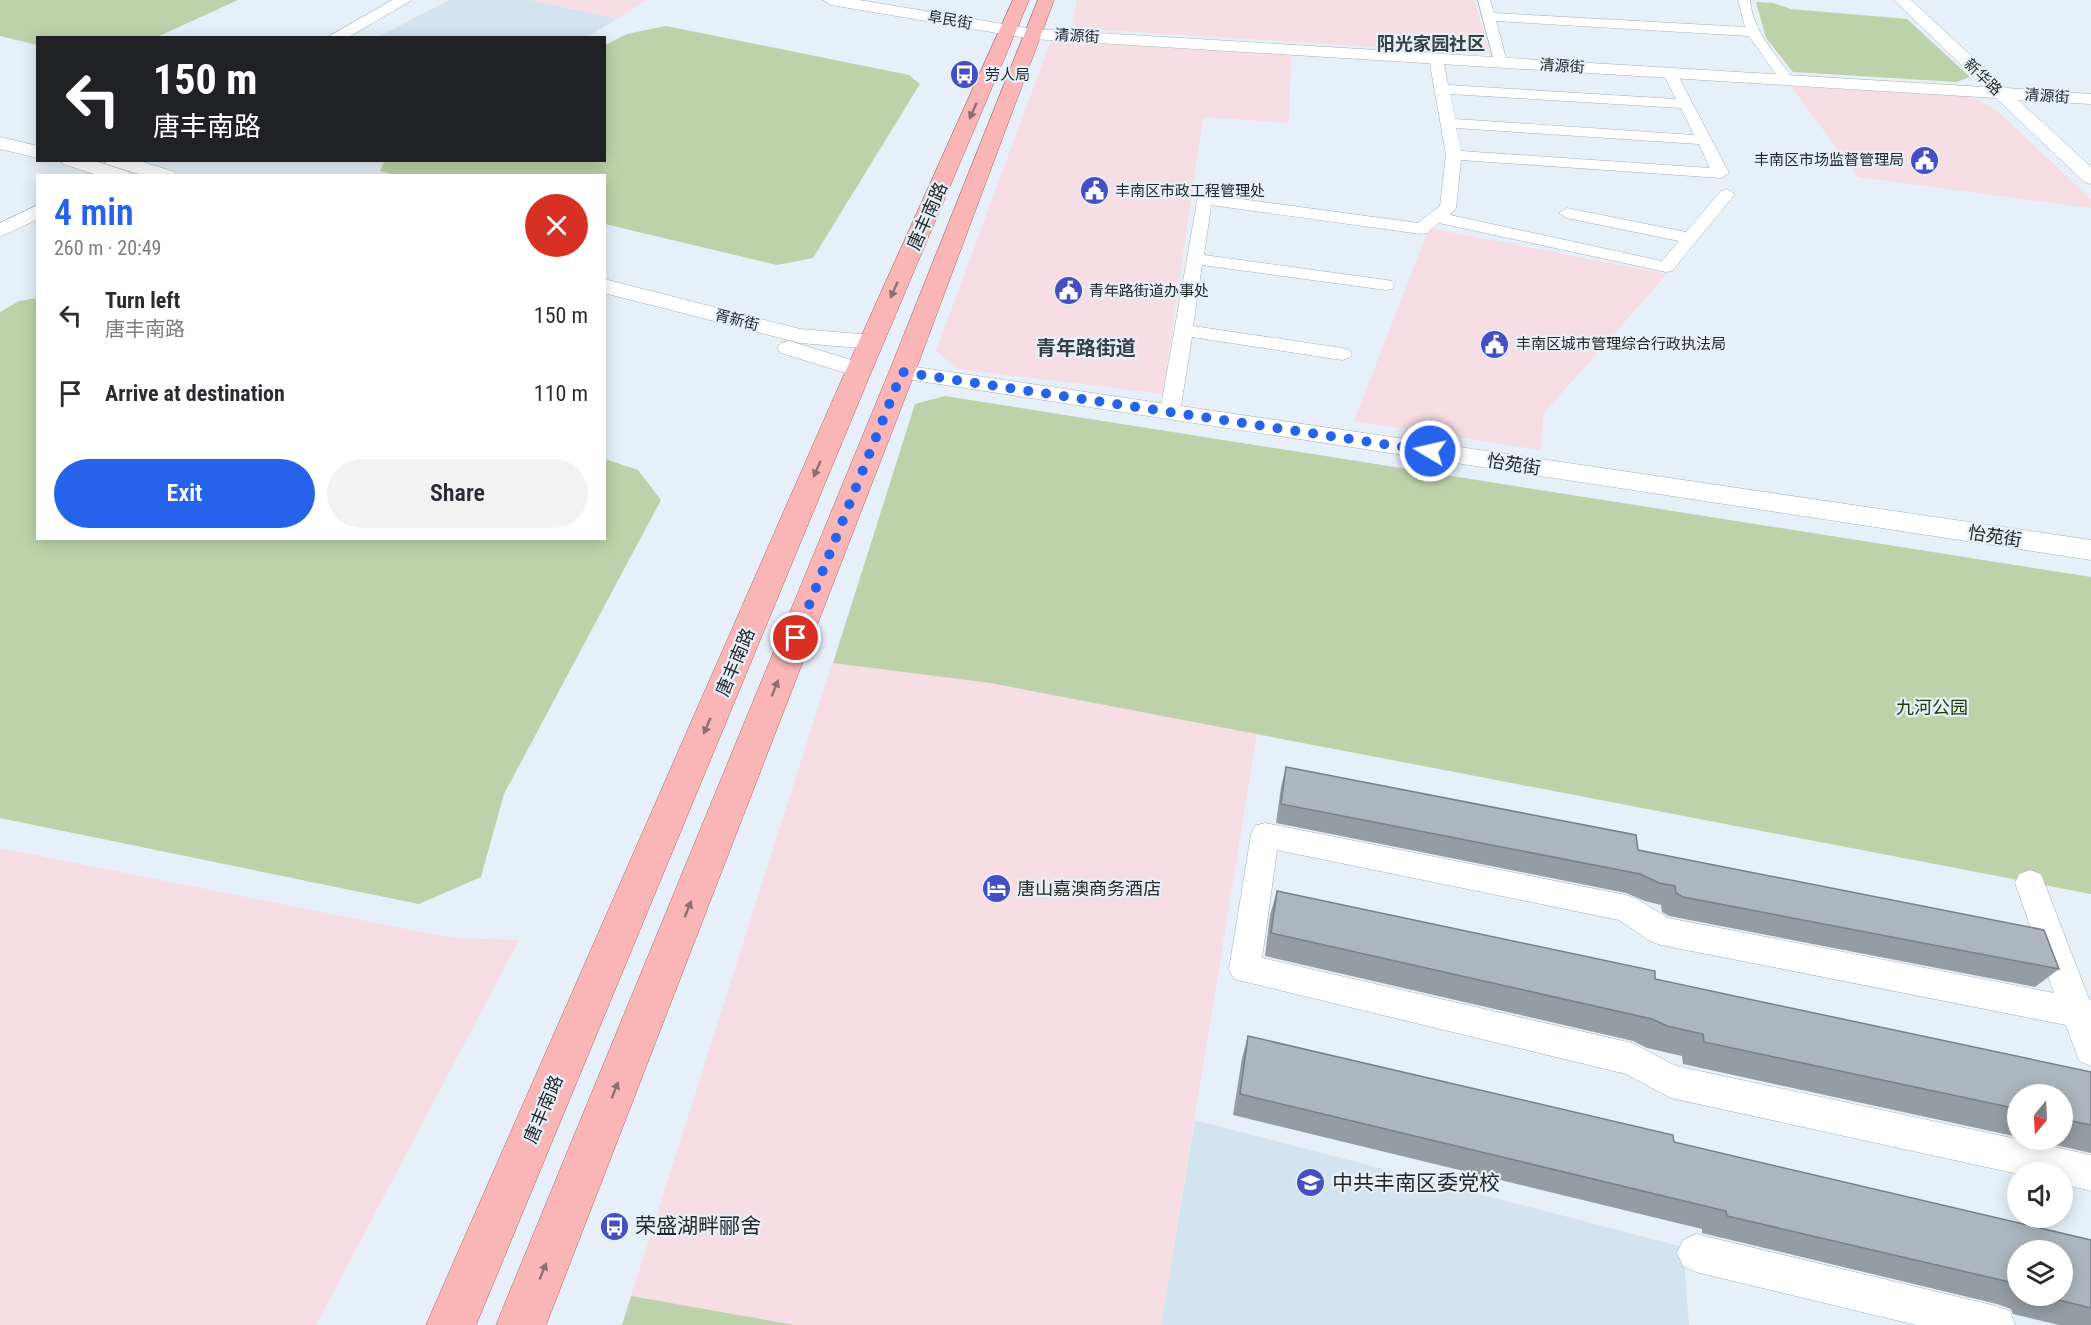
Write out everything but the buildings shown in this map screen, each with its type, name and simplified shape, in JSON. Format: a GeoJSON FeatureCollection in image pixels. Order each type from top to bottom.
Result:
{"type":"FeatureCollection","features":[{"type":"Feature","properties":{"kind":"main road","name":"唐丰南路"},"geometry":{"type":"LineString","coordinates":[[521,1325],[902,372],[1021,32],[1021,0]]}},
{"type":"Feature","properties":{"kind":"main road","name":"唐丰南路"},"geometry":{"type":"LineString","coordinates":[[451,1325],[865,356],[1021,32],[1046,0]]}},
{"type":"Feature","properties":{"kind":"street"},"geometry":{"type":"LineString","coordinates":[[338,36],[404,0]]}},
{"type":"Feature","properties":{"kind":"street"},"geometry":{"type":"LineString","coordinates":[[358,36],[423,0]]}},
{"type":"Feature","properties":{"kind":"street","name":"阜民街"},"geometry":{"type":"LineString","coordinates":[[831,0],[1021,32]]}},
{"type":"Feature","properties":{"kind":"street"},"geometry":{"type":"LineString","coordinates":[[1484,0],[1500,62]]}},
{"type":"Feature","properties":{"kind":"street"},"geometry":{"type":"LineString","coordinates":[[1744,0],[1744,8],[1755,32],[1787,80]]}},
{"type":"Feature","properties":{"kind":"street","name":"新华路"},"geometry":{"type":"LineString","coordinates":[[1902,0],[2091,178]]}},
{"type":"Feature","properties":{"kind":"street"},"geometry":{"type":"LineString","coordinates":[[1488,17],[1755,32]]}},
{"type":"Feature","properties":{"kind":"street","name":"清源街"},"geometry":{"type":"LineString","coordinates":[[1021,32],[2091,99]]}},
{"type":"Feature","properties":{"kind":"street"},"geometry":{"type":"LineString","coordinates":[[1170,412],[1204,199],[1421,229],[1448,208],[1454,155],[1437,58]]}},
{"type":"Feature","properties":{"kind":"street"},"geometry":{"type":"LineString","coordinates":[[1454,155],[1720,172],[1670,73]]}},
{"type":"Feature","properties":{"kind":"street"},"geometry":{"type":"LineString","coordinates":[[1442,89],[1686,104]]}},
{"type":"Feature","properties":{"kind":"street"},"geometry":{"type":"LineString","coordinates":[[1448,123],[1704,140]]}},
{"type":"Feature","properties":{"kind":"street"},"geometry":{"type":"LineString","coordinates":[[0,131],[36,140]]}},
{"type":"Feature","properties":{"kind":"street"},"geometry":{"type":"LineString","coordinates":[[0,143],[36,152]]}},
{"type":"Feature","properties":{"kind":"street"},"geometry":{"type":"LineString","coordinates":[[80,162],[153,174]]}},
{"type":"Feature","properties":{"kind":"street"},"geometry":{"type":"LineString","coordinates":[[1436,217],[1666,267],[1727,194]]}},
{"type":"Feature","properties":{"kind":"street"},"geometry":{"type":"LineString","coordinates":[[0,215],[36,197]]}},
{"type":"Feature","properties":{"kind":"street"},"geometry":{"type":"LineString","coordinates":[[0,231],[36,212]]}},
{"type":"Feature","properties":{"kind":"street"},"geometry":{"type":"LineString","coordinates":[[1567,213],[1690,238]]}},
{"type":"Feature","properties":{"kind":"street"},"geometry":{"type":"LineString","coordinates":[[1194,260],[1386,285]]}},
{"type":"Feature","properties":{"kind":"street","name":"胥新街"},"geometry":{"type":"LineString","coordinates":[[606,287],[800,336],[865,356]]}},
{"type":"Feature","properties":{"kind":"street","name":"胥新街"},"geometry":{"type":"LineString","coordinates":[[606,301],[782,346],[865,356]]}},
{"type":"Feature","properties":{"kind":"street"},"geometry":{"type":"LineString","coordinates":[[1183,330],[1342,354]]}},
{"type":"Feature","properties":{"kind":"street","name":"怡苑街"},"geometry":{"type":"LineString","coordinates":[[902,372],[2091,550]]}},
{"type":"Feature","properties":{"kind":"street"},"geometry":{"type":"LineString","coordinates":[[2084,1013],[1661,931],[1626,908],[1265,835],[1245,969],[1632,1059],[1671,1081],[2091,1173]]}},
{"type":"Feature","properties":{"kind":"street"},"geometry":{"type":"LineString","coordinates":[[2030,883],[2084,1013],[2091,1050]]}},
{"type":"Feature","properties":{"kind":"street"},"geometry":{"type":"LineString","coordinates":[[1696,1253],[1996,1325]]}},
{"type":"Feature","properties":{"kind":"shaded area"},"geometry":{"type":"Polygon","coordinates":[[[449,0],[530,0],[617,19],[589,36],[380,36],[449,0]]]}},
{"type":"Feature","properties":{"kind":"shaded area"},"geometry":{"type":"Polygon","coordinates":[[[530,0],[647,0],[617,19],[530,0]]]}},
{"type":"Feature","properties":{"kind":"shaded area"},"geometry":{"type":"Polygon","coordinates":[[[1077,0],[1474,0],[1490,54],[1088,29],[1076,26],[1072,22],[1077,0]]]}},
{"type":"Feature","properties":{"kind":"shaded area"},"geometry":{"type":"Polygon","coordinates":[[[1051,40],[1291,54],[1289,123],[1203,117],[1163,394],[958,369],[936,351],[1051,40]]]}},
{"type":"Feature","properties":{"kind":"shaded area","name":"丰南区市场监督管理局"},"geometry":{"type":"Polygon","coordinates":[[[1790,85],[1969,96],[1996,110],[2091,199],[2091,208],[1858,177],[1790,85]]]}},
{"type":"Feature","properties":{"kind":"shaded area","name":"丰南区城市管理综合行政执法局"},"geometry":{"type":"Polygon","coordinates":[[[1429,228],[1667,274],[1544,413],[1540,450],[1354,421],[1429,228]]]}},
{"type":"Feature","properties":{"kind":"shaded area"},"geometry":{"type":"Polygon","coordinates":[[[832,663],[990,683],[1257,734],[1161,1325],[795,1325],[631,1296],[832,663]]]}},
{"type":"Feature","properties":{"kind":"shaded area"},"geometry":{"type":"Polygon","coordinates":[[[0,848],[452,938],[519,940],[316,1325],[0,1325],[0,848]]]}},
{"type":"Feature","properties":{"kind":"shaded area","name":"中共丰南区委党校"},"geometry":{"type":"Polygon","coordinates":[[[1195,1120],[1683,1247],[1689,1325],[1161,1325],[1195,1120]]]}},
{"type":"Feature","properties":{"kind":"green space"},"geometry":{"type":"Polygon","coordinates":[[[0,0],[238,0],[159,36],[36,36],[36,45],[0,36],[0,0]]]}},
{"type":"Feature","properties":{"kind":"green space"},"geometry":{"type":"Polygon","coordinates":[[[1756,2],[1773,3],[1791,9],[1907,19],[1970,77],[1957,82],[1793,72],[1766,38],[1756,2]]]}},
{"type":"Feature","properties":{"kind":"green space"},"geometry":{"type":"Polygon","coordinates":[[[666,26],[909,75],[920,84],[813,258],[777,265],[606,224],[606,174],[391,174],[380,171],[384,162],[606,162],[606,44],[627,34],[666,26]]]}},
{"type":"Feature","properties":{"kind":"green space"},"geometry":{"type":"Polygon","coordinates":[[[36,298],[36,540],[606,540],[606,459],[638,470],[661,500],[504,794],[481,877],[419,904],[0,818],[0,312],[19,301],[36,298]]]}},
{"type":"Feature","properties":{"kind":"green space","name":"九河公园"},"geometry":{"type":"Polygon","coordinates":[[[945,396],[2091,577],[2091,894],[990,683],[833,663],[915,404],[945,396]]]}},
{"type":"Feature","properties":{"kind":"green space"},"geometry":{"type":"Polygon","coordinates":[[[631,1296],[795,1325],[622,1325],[631,1296]]]}},
{"type":"Feature","properties":{"kind":"place","name":"劳人局"},"geometry":{"type":"Point","coordinates":[964,75]}},
{"type":"Feature","properties":{"kind":"place","name":"丰南区市场监督管理局"},"geometry":{"type":"Point","coordinates":[1925,160]}},
{"type":"Feature","properties":{"kind":"place","name":"丰南区市政工程管理处"},"geometry":{"type":"Point","coordinates":[1094,191]}},
{"type":"Feature","properties":{"kind":"place","name":"青年路街道办事处"},"geometry":{"type":"Point","coordinates":[1068,291]}},
{"type":"Feature","properties":{"kind":"place","name":"丰南区城市管理综合行政执法局"},"geometry":{"type":"Point","coordinates":[1495,344]}},
{"type":"Feature","properties":{"kind":"place","name":"唐山嘉澳商务酒店"},"geometry":{"type":"Point","coordinates":[996,888]}},
{"type":"Feature","properties":{"kind":"place","name":"中共丰南区委党校"},"geometry":{"type":"Point","coordinates":[1311,1183]}},
{"type":"Feature","properties":{"kind":"place","name":"荣盛湖畔郦舍"},"geometry":{"type":"Point","coordinates":[614,1226]}},
{"type":"Feature","properties":{"kind":"district","name":"阳光家园社区"},"geometry":{"type":"Point","coordinates":[1431,43]}},
{"type":"Feature","properties":{"kind":"district","name":"青年路街道"},"geometry":{"type":"Point","coordinates":[1086,348]}},
{"type":"Feature","properties":{"kind":"route"},"geometry":{"type":"LineString","coordinates":[[796,638],[902,372],[1430,451]]}}]}
